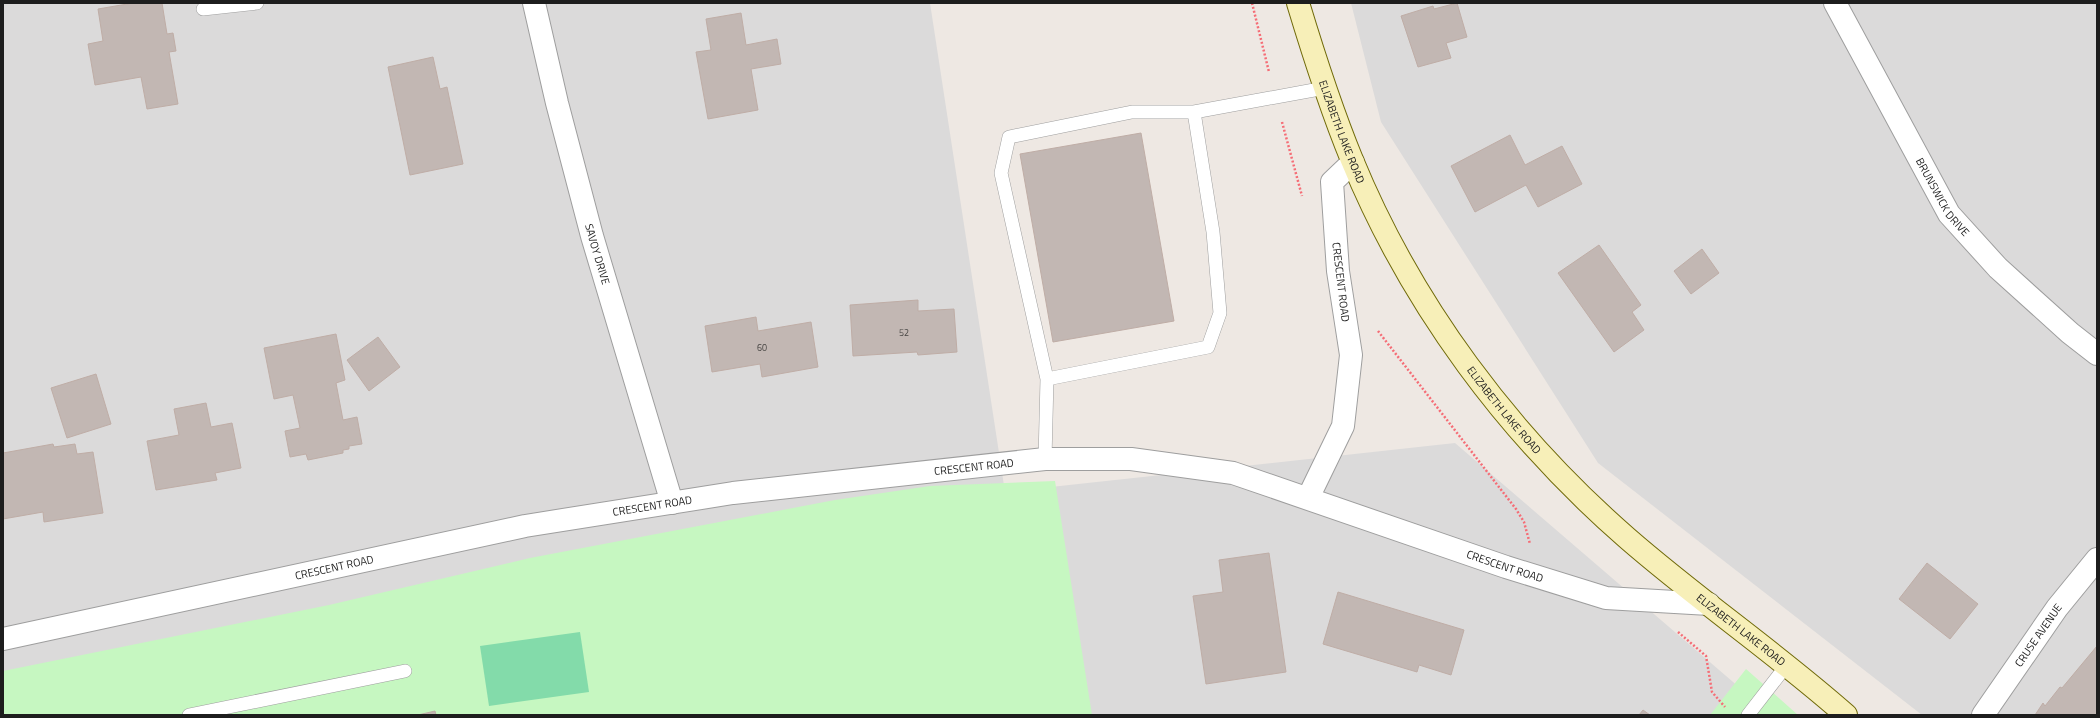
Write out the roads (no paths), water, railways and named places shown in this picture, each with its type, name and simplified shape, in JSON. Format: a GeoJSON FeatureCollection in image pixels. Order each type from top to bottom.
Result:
{"type":"FeatureCollection","features":[{"type":"Feature","properties":{"kind":"street","name":"SAVOY DRIVE"},"geometry":{"type":"LineString","coordinates":[[534,3],[557,103],[592,236],[672,503]]}},
{"type":"Feature","properties":{"kind":"street","name":"ELIZABETH LAKE ROAD"},"geometry":{"type":"LineString","coordinates":[[1298,3],[1326,88],[1353,162],[1412,280],[1449,338],[1488,393],[1539,452],[1626,537],[1846,715]]}},
{"type":"Feature","properties":{"kind":"street","name":"BRUNSWICK DRIVE"},"geometry":{"type":"LineString","coordinates":[[1835,3],[1949,214],[1998,268],[2070,333],[2097,354]]}},
{"type":"Feature","properties":{"kind":"street","name":"CRESCENT ROAD"},"geometry":{"type":"LineString","coordinates":[[1308,498],[1343,426],[1351,355],[1338,271],[1332,182],[1353,162]]}},
{"type":"Feature","properties":{"kind":"street","name":"CRESCENT ROAD"},"geometry":{"type":"LineString","coordinates":[[3,638],[525,526],[733,493],[1045,459],[1131,459],[1233,473],[1539,577],[1606,598],[1709,604]]}},
{"type":"Feature","properties":{"kind":"street","name":"CRUSE AVENUE"},"geometry":{"type":"LineString","coordinates":[[1983,715],[2057,608],[2097,559]]}},
{"type":"Feature","properties":{"kind":"lane"},"geometry":{"type":"LineString","coordinates":[[203,9],[257,3]]}},
{"type":"Feature","properties":{"kind":"lane"},"geometry":{"type":"LineString","coordinates":[[1045,459],[1047,379],[1001,173],[1009,137],[1132,112],[1194,112],[1326,88]]}},
{"type":"Feature","properties":{"kind":"lane"},"geometry":{"type":"LineString","coordinates":[[1047,379],[1208,347],[1220,313],[1213,232],[1194,112]]}},
{"type":"Feature","properties":{"kind":"lane"},"geometry":{"type":"LineString","coordinates":[[1748,715],[1786,666]]}},
{"type":"Feature","properties":{"kind":"lane"},"geometry":{"type":"LineString","coordinates":[[189,715],[405,671]]}}]}
